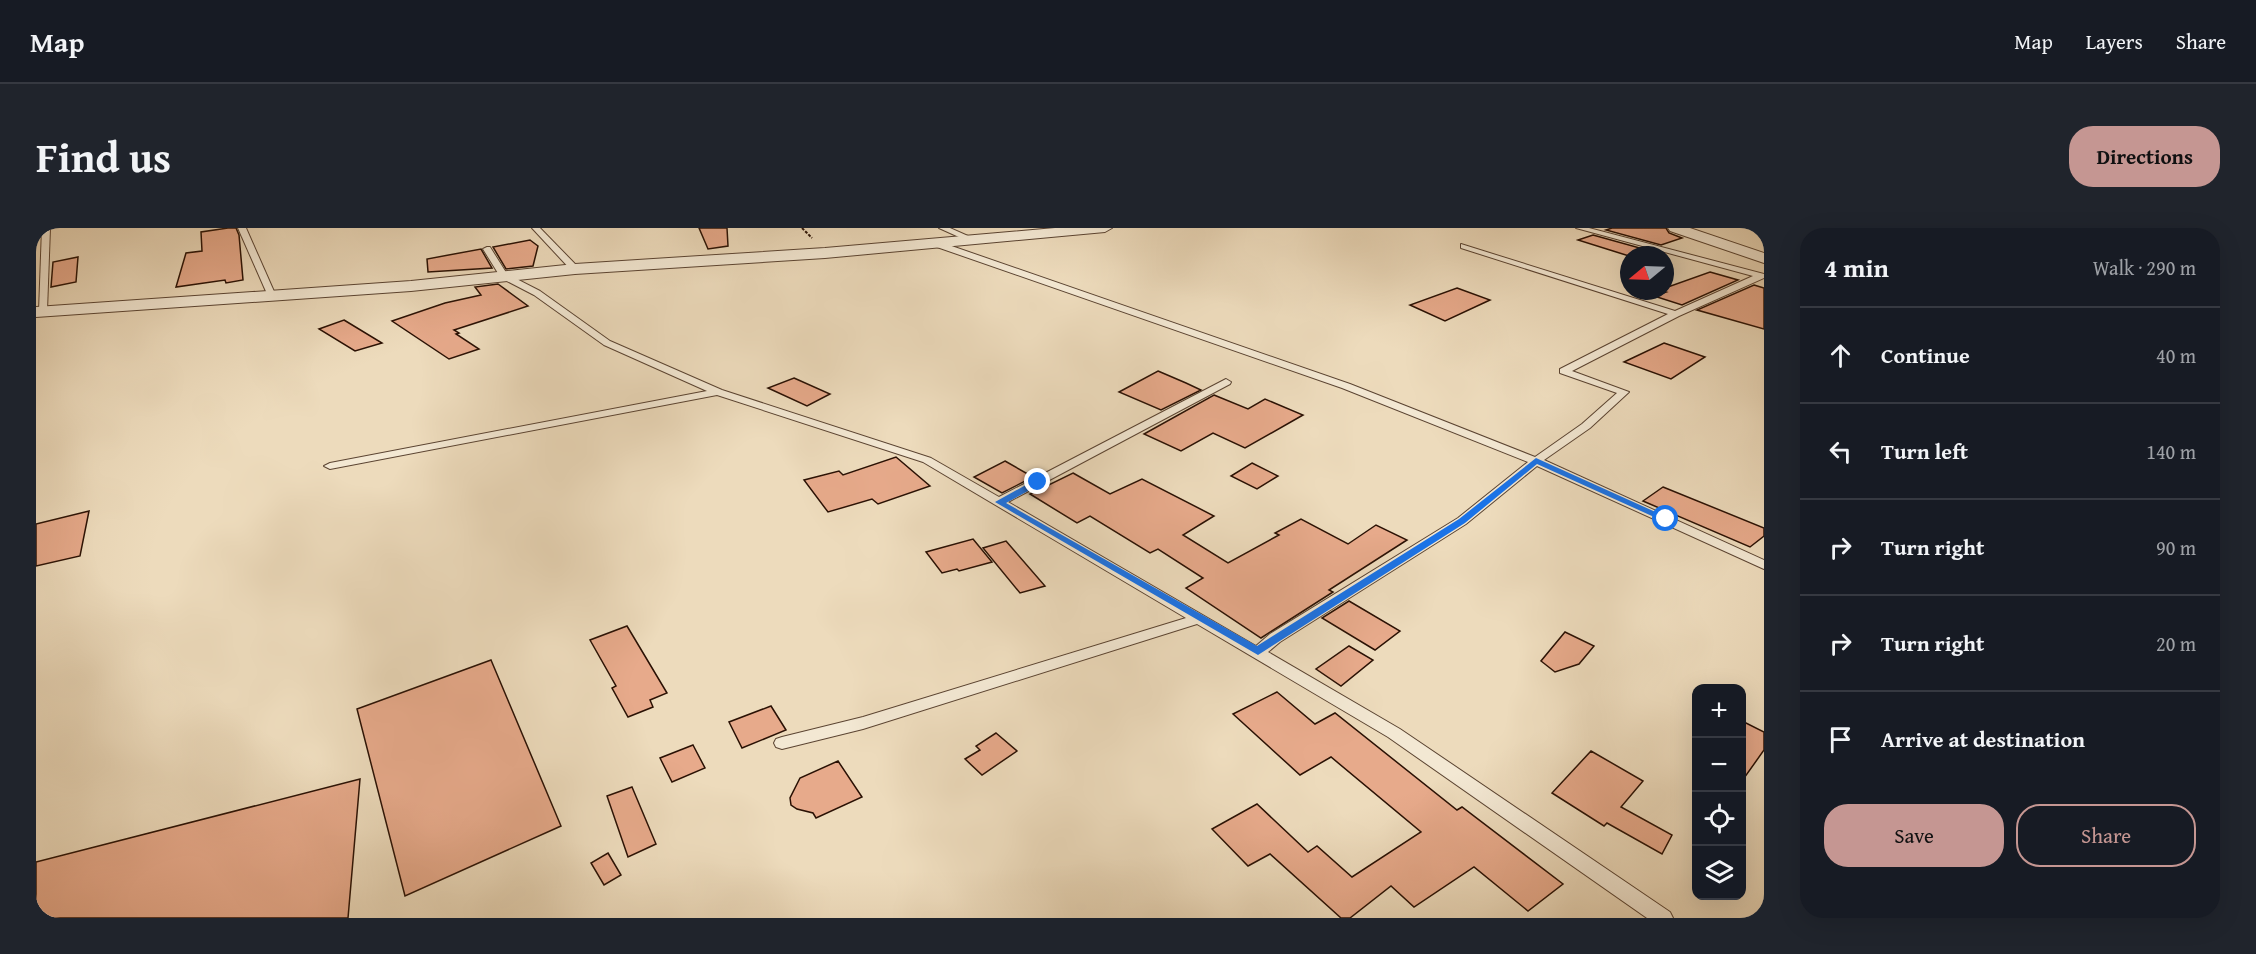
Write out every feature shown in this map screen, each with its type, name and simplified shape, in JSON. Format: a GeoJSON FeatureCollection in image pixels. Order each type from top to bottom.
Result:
{"type":"FeatureCollection","features":[{"type":"Feature","properties":{"kind":"street"},"geometry":{"type":"LineString","coordinates":[[40,312],[272,296],[940,236],[973,240],[1106,228]]}},
{"type":"Feature","properties":{"kind":"street"},"geometry":{"type":"LineString","coordinates":[[1675,228],[1764,258]]}},
{"type":"Feature","properties":{"kind":"lane"},"geometry":{"type":"LineString","coordinates":[[40,312],[46,228]]}},
{"type":"Feature","properties":{"kind":"lane"},"geometry":{"type":"LineString","coordinates":[[242,228],[272,296]]}},
{"type":"Feature","properties":{"kind":"lane"},"geometry":{"type":"LineString","coordinates":[[536,228],[575,269]]}},
{"type":"Feature","properties":{"kind":"lane"},"geometry":{"type":"LineString","coordinates":[[1258,652],[1275,638],[1462,521],[1536,461],[1586,426],[1624,392],[1564,371],[1761,276],[1580,228]]}},
{"type":"Feature","properties":{"kind":"lane"},"geometry":{"type":"LineString","coordinates":[[940,236],[1346,386],[1536,461],[1764,565]]}},
{"type":"Feature","properties":{"kind":"lane"},"geometry":{"type":"LineString","coordinates":[[1464,246],[1676,315]]}},
{"type":"Feature","properties":{"kind":"lane"},"geometry":{"type":"LineString","coordinates":[[487,249],[504,276],[537,293],[607,343],[718,392],[927,460],[1394,733],[1663,918]]}},
{"type":"Feature","properties":{"kind":"lane"},"geometry":{"type":"LineString","coordinates":[[999,502],[1226,382]]}},
{"type":"Feature","properties":{"kind":"lane"},"geometry":{"type":"LineString","coordinates":[[330,466],[718,392]]}},
{"type":"Feature","properties":{"kind":"lane"},"geometry":{"type":"LineString","coordinates":[[782,743],[863,723],[1198,619]]}},
{"type":"Feature","properties":{"kind":"building"},"geometry":{"type":"Polygon","coordinates":[[[236,228],[239,235],[243,280],[226,283],[225,280],[176,287],[186,253],[202,251],[201,232],[236,228]]]}},
{"type":"Feature","properties":{"kind":"building"},"geometry":{"type":"Polygon","coordinates":[[[699,228],[727,228],[728,246],[708,249],[699,228]]]}},
{"type":"Feature","properties":{"kind":"building"},"geometry":{"type":"Polygon","coordinates":[[[1666,228],[1669,233],[1682,238],[1661,245],[1606,230],[1666,228]]]}},
{"type":"Feature","properties":{"kind":"building"},"geometry":{"type":"Polygon","coordinates":[[[1593,235],[1633,246],[1620,246],[1620,253],[1578,240],[1593,235]]]}},
{"type":"Feature","properties":{"kind":"building"},"geometry":{"type":"Polygon","coordinates":[[[530,240],[538,246],[533,266],[506,269],[493,247],[530,240]]]}},
{"type":"Feature","properties":{"kind":"building"},"geometry":{"type":"Polygon","coordinates":[[[481,249],[492,268],[428,272],[427,259],[481,249]]]}},
{"type":"Feature","properties":{"kind":"building"},"geometry":{"type":"Polygon","coordinates":[[[78,257],[76,282],[51,287],[53,262],[78,257]]]}},
{"type":"Feature","properties":{"kind":"building"},"geometry":{"type":"Polygon","coordinates":[[[1710,272],[1738,280],[1682,305],[1666,300],[1674,300],[1674,285],[1710,272]]]}},
{"type":"Feature","properties":{"kind":"building"},"geometry":{"type":"Polygon","coordinates":[[[498,284],[528,306],[454,330],[459,333],[456,334],[479,349],[449,359],[392,321],[445,303],[481,295],[475,287],[498,284]]]}},
{"type":"Feature","properties":{"kind":"building"},"geometry":{"type":"Polygon","coordinates":[[[1754,285],[1764,288],[1764,329],[1697,310],[1754,285]]]}},
{"type":"Feature","properties":{"kind":"building"},"geometry":{"type":"Polygon","coordinates":[[[1457,288],[1490,300],[1445,321],[1410,305],[1457,288]]]}},
{"type":"Feature","properties":{"kind":"building"},"geometry":{"type":"Polygon","coordinates":[[[344,320],[382,343],[355,351],[319,329],[344,320]]]}},
{"type":"Feature","properties":{"kind":"building"},"geometry":{"type":"Polygon","coordinates":[[[1664,343],[1705,357],[1671,379],[1624,362],[1664,343]]]}},
{"type":"Feature","properties":{"kind":"building"},"geometry":{"type":"Polygon","coordinates":[[[1158,371],[1201,390],[1161,410],[1119,392],[1158,371]]]}},
{"type":"Feature","properties":{"kind":"building"},"geometry":{"type":"Polygon","coordinates":[[[794,378],[830,394],[807,406],[768,388],[794,378]]]}},
{"type":"Feature","properties":{"kind":"building"},"geometry":{"type":"Polygon","coordinates":[[[1214,395],[1248,409],[1265,399],[1303,415],[1245,448],[1213,433],[1181,451],[1144,434],[1214,395]]]}},
{"type":"Feature","properties":{"kind":"building"},"geometry":{"type":"Polygon","coordinates":[[[896,457],[930,486],[878,504],[872,499],[828,512],[804,480],[839,471],[843,475],[896,457]]]}},
{"type":"Feature","properties":{"kind":"building"},"geometry":{"type":"Polygon","coordinates":[[[1005,461],[1033,477],[1002,493],[974,477],[1005,461]]]}},
{"type":"Feature","properties":{"kind":"building"},"geometry":{"type":"Polygon","coordinates":[[[1252,463],[1278,476],[1257,489],[1231,476],[1252,463]]]}},
{"type":"Feature","properties":{"kind":"building"},"geometry":{"type":"Polygon","coordinates":[[[1073,473],[1110,494],[1142,479],[1214,516],[1183,535],[1228,563],[1279,535],[1275,533],[1301,519],[1348,544],[1376,525],[1407,540],[1329,590],[1333,592],[1261,638],[1186,588],[1203,578],[1158,549],[1150,553],[1090,516],[1077,523],[1030,494],[1073,473]]]}},
{"type":"Feature","properties":{"kind":"building"},"geometry":{"type":"Polygon","coordinates":[[[1663,487],[1764,528],[1764,536],[1750,547],[1643,501],[1663,487]]]}},
{"type":"Feature","properties":{"kind":"building"},"geometry":{"type":"Polygon","coordinates":[[[89,511],[80,556],[36,566],[36,524],[89,511]]]}},
{"type":"Feature","properties":{"kind":"building"},"geometry":{"type":"Polygon","coordinates":[[[973,539],[992,562],[942,573],[926,552],[973,539]]]}},
{"type":"Feature","properties":{"kind":"building"},"geometry":{"type":"Polygon","coordinates":[[[1006,541],[1045,586],[1020,593],[983,548],[1006,541]]]}},
{"type":"Feature","properties":{"kind":"building"},"geometry":{"type":"Polygon","coordinates":[[[1349,601],[1400,631],[1375,650],[1322,618],[1349,601]]]}},
{"type":"Feature","properties":{"kind":"building"},"geometry":{"type":"Polygon","coordinates":[[[627,626],[667,693],[650,700],[653,707],[628,717],[612,688],[616,686],[590,640],[627,626]]]}},
{"type":"Feature","properties":{"kind":"building"},"geometry":{"type":"Polygon","coordinates":[[[1565,632],[1594,646],[1579,664],[1555,672],[1541,661],[1565,632]]]}},
{"type":"Feature","properties":{"kind":"building"},"geometry":{"type":"Polygon","coordinates":[[[1349,646],[1373,660],[1341,686],[1316,669],[1349,646]]]}},
{"type":"Feature","properties":{"kind":"building"},"geometry":{"type":"Polygon","coordinates":[[[491,660],[561,826],[405,896],[357,709],[491,660]]]}},
{"type":"Feature","properties":{"kind":"building"},"geometry":{"type":"Polygon","coordinates":[[[1277,692],[1315,724],[1335,713],[1457,810],[1462,807],[1563,884],[1528,911],[1474,867],[1414,907],[1391,886],[1350,918],[1341,918],[1270,854],[1248,866],[1212,829],[1257,804],[1308,852],[1317,846],[1352,877],[1421,832],[1331,757],[1300,775],[1233,714],[1277,692]]]}},
{"type":"Feature","properties":{"kind":"building"},"geometry":{"type":"Polygon","coordinates":[[[771,706],[786,730],[742,748],[729,722],[771,706]]]}},
{"type":"Feature","properties":{"kind":"building"},"geometry":{"type":"Polygon","coordinates":[[[1746,723],[1764,732],[1764,750],[1746,775],[1746,723]]]}},
{"type":"Feature","properties":{"kind":"building"},"geometry":{"type":"Polygon","coordinates":[[[996,733],[1017,751],[982,775],[965,759],[980,750],[976,746],[996,733]]]}},
{"type":"Feature","properties":{"kind":"building"},"geometry":{"type":"Polygon","coordinates":[[[693,745],[705,768],[672,782],[660,758],[693,745]]]}},
{"type":"Feature","properties":{"kind":"building"},"geometry":{"type":"Polygon","coordinates":[[[1591,751],[1643,781],[1621,807],[1672,835],[1662,854],[1607,823],[1604,826],[1552,793],[1591,751]]]}},
{"type":"Feature","properties":{"kind":"building"},"geometry":{"type":"Polygon","coordinates":[[[838,761],[862,797],[816,818],[813,813],[791,805],[790,798],[800,778],[838,761]]]}},
{"type":"Feature","properties":{"kind":"building"},"geometry":{"type":"Polygon","coordinates":[[[360,779],[348,918],[36,918],[36,862],[360,779]]]}},
{"type":"Feature","properties":{"kind":"building"},"geometry":{"type":"Polygon","coordinates":[[[632,787],[656,844],[628,857],[607,796],[632,787]]]}},
{"type":"Feature","properties":{"kind":"building"},"geometry":{"type":"Polygon","coordinates":[[[608,853],[621,875],[604,885],[591,863],[608,853]]]}},
{"type":"Feature","properties":{"kind":"route"},"geometry":{"type":"LineString","coordinates":[[1038,482],[999,502],[1258,652],[1275,638],[1462,521],[1536,461],[1666,519]]}}]}
